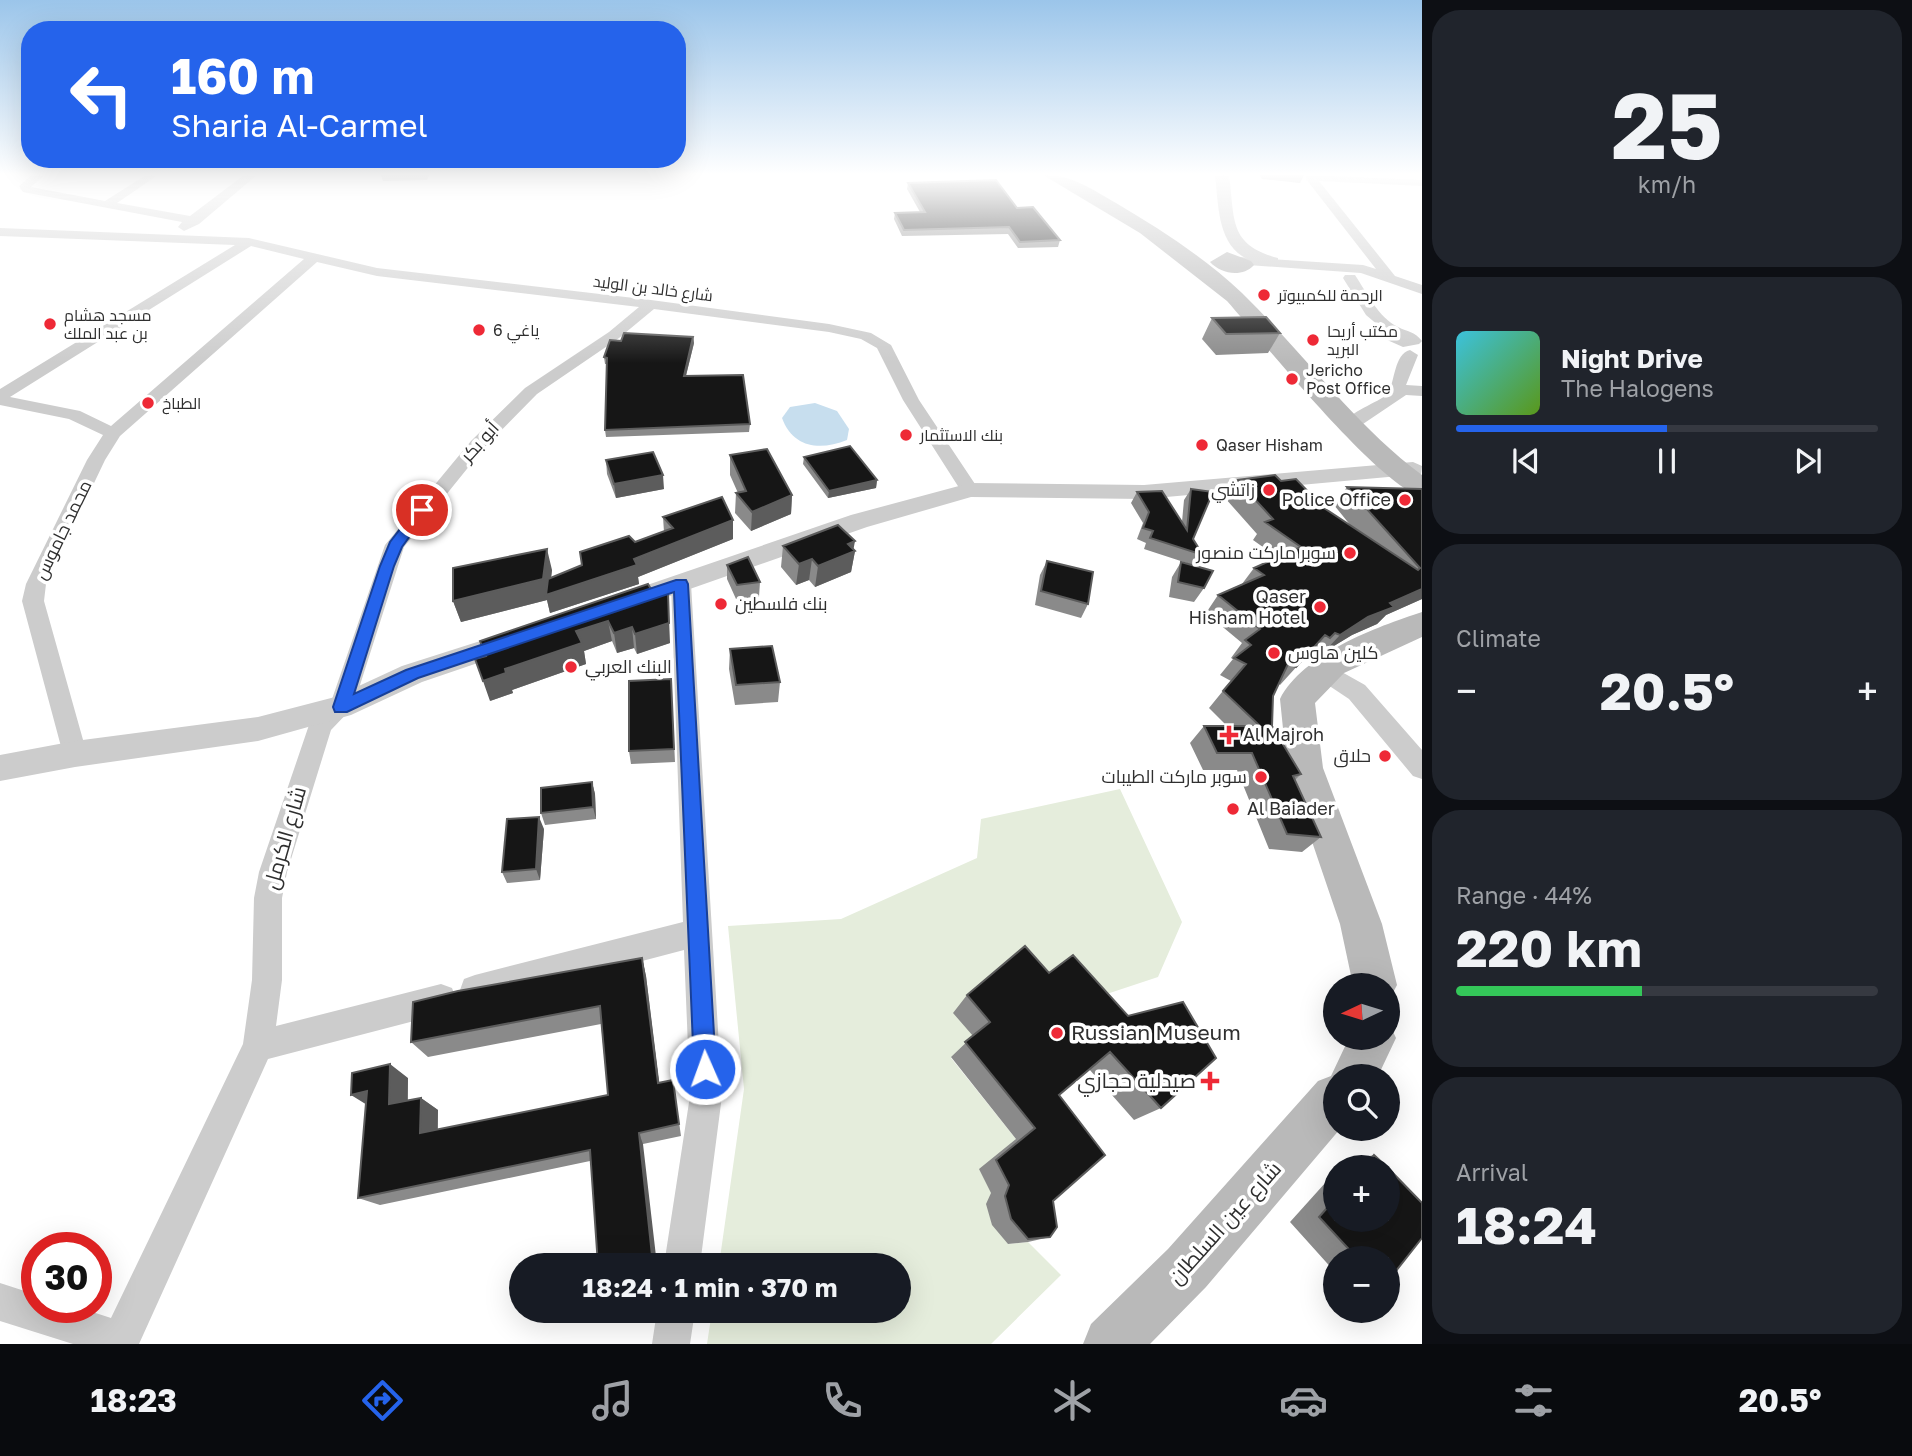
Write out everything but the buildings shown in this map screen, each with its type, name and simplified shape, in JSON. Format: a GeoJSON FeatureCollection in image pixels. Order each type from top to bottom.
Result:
{"type":"FeatureCollection","features":[{"type":"Feature","properties":{"kind":"main road"},"geometry":{"type":"LineString","coordinates":[[1182,238],[1237,262]]}},
{"type":"Feature","properties":{"kind":"main road"},"geometry":{"type":"LineString","coordinates":[[1187,238],[1237,262]]}},
{"type":"Feature","properties":{"kind":"main road"},"geometry":{"type":"LineString","coordinates":[[1237,262],[1234,297],[1414,476]]}},
{"type":"Feature","properties":{"kind":"main road"},"geometry":{"type":"LineString","coordinates":[[1372,973],[1360,924],[1305,768],[1297,699],[1332,664],[1422,624]]}},
{"type":"Feature","properties":{"kind":"main road","name":"شارع عين السلطان"},"geometry":{"type":"LineString","coordinates":[[1111,1344],[1187,1268],[1323,1112]]}},
{"type":"Feature","properties":{"kind":"street","name":"شارع خالد بن الوليد"},"geometry":{"type":"LineString","coordinates":[[178,238],[249,242],[312,259],[434,280],[651,304],[829,328],[875,340],[883,345],[911,400],[970,490]]}},
{"type":"Feature","properties":{"kind":"street"},"geometry":{"type":"LineString","coordinates":[[1235,238],[1238,246],[1237,262]]}},
{"type":"Feature","properties":{"kind":"street"},"geometry":{"type":"LineString","coordinates":[[1358,238],[1389,277]]}},
{"type":"Feature","properties":{"kind":"street"},"geometry":{"type":"LineString","coordinates":[[0,398],[249,242]]}},
{"type":"Feature","properties":{"kind":"street","name":"محمد جاموس"},"geometry":{"type":"LineString","coordinates":[[75,754],[33,601],[36,584],[96,460],[104,428],[312,259]]}},
{"type":"Feature","properties":{"kind":"street"},"geometry":{"type":"LineString","coordinates":[[1237,262],[1363,269],[1404,281],[1422,290]]}},
{"type":"Feature","properties":{"kind":"street"},"geometry":{"type":"LineString","coordinates":[[1237,262],[1350,278],[1389,277]]}},
{"type":"Feature","properties":{"kind":"street"},"geometry":{"type":"LineString","coordinates":[[1350,278],[1371,312],[1408,339],[1422,376]]}},
{"type":"Feature","properties":{"kind":"street"},"geometry":{"type":"LineString","coordinates":[[1404,281],[1422,279]]}},
{"type":"Feature","properties":{"kind":"street","name":"أبو بكر"},"geometry":{"type":"LineString","coordinates":[[341,707],[387,566],[395,545],[408,528],[477,445],[522,399],[651,304]]}},
{"type":"Feature","properties":{"kind":"street"},"geometry":{"type":"LineString","coordinates":[[1397,394],[1408,339]]}},
{"type":"Feature","properties":{"kind":"street"},"geometry":{"type":"LineString","coordinates":[[1355,420],[1403,390],[1422,391]]}},
{"type":"Feature","properties":{"kind":"street"},"geometry":{"type":"LineString","coordinates":[[0,398],[74,415],[104,428]]}},
{"type":"Feature","properties":{"kind":"street"},"geometry":{"type":"LineString","coordinates":[[606,609],[859,521],[970,490],[1144,492],[1414,476]]}},
{"type":"Feature","properties":{"kind":"street"},"geometry":{"type":"LineString","coordinates":[[681,584],[706,1096],[684,1253]]}},
{"type":"Feature","properties":{"kind":"street"},"geometry":{"type":"LineString","coordinates":[[0,768],[75,754],[258,729],[341,707],[412,674],[543,630]]}},
{"type":"Feature","properties":{"kind":"street"},"geometry":{"type":"LineString","coordinates":[[1324,671],[1357,692],[1422,768]]}},
{"type":"Feature","properties":{"kind":"street","name":"شارع الكرمل"},"geometry":{"type":"LineString","coordinates":[[0,1302],[120,1342],[258,1046],[267,980],[268,898],[273,872],[321,725],[341,707]]}},
{"type":"Feature","properties":{"kind":"street"},"geometry":{"type":"LineString","coordinates":[[258,1046],[699,932]]}},
{"type":"Feature","properties":{"kind":"street"},"geometry":{"type":"LineString","coordinates":[[671,1344],[674,1323]]}},
{"type":"Feature","properties":{"kind":"green space"},"geometry":{"type":"Polygon","coordinates":[[[1120,789],[1182,922],[1158,977],[974,1038],[951,1058],[1016,1139],[991,1193],[1008,1244],[1028,1242],[1061,1275],[991,1344],[707,1344],[710,1323],[911,1323],[911,1253],[721,1253],[744,1089],[728,926],[841,919],[977,858],[981,819],[1120,789]]]}},
{"type":"Feature","properties":{"kind":"water"},"geometry":{"type":"Polygon","coordinates":[[[815,403],[837,411],[849,429],[847,440],[817,446],[793,436],[782,418],[790,407],[815,403]]]}},
{"type":"Feature","properties":{"kind":"place","name":"الرحمة للكمبيوتر"},"geometry":{"type":"Point","coordinates":[1264,295]}},
{"type":"Feature","properties":{"kind":"place","name":"مسجد هشام بن عبد الملك"},"geometry":{"type":"Point","coordinates":[50,324]}},
{"type":"Feature","properties":{"kind":"place","name":"ياغي 6"},"geometry":{"type":"Point","coordinates":[479,330]}},
{"type":"Feature","properties":{"kind":"place","name":"مكتب أريحا البريد"},"geometry":{"type":"Point","coordinates":[1313,340]}},
{"type":"Feature","properties":{"kind":"place","name":"Jericho Post Office"},"geometry":{"type":"Point","coordinates":[1292,379]}},
{"type":"Feature","properties":{"kind":"place","name":"الطباخ"},"geometry":{"type":"Point","coordinates":[148,403]}},
{"type":"Feature","properties":{"kind":"place","name":"بنك الاستثمار"},"geometry":{"type":"Point","coordinates":[906,435]}},
{"type":"Feature","properties":{"kind":"place","name":"Qaser Hisham"},"geometry":{"type":"Point","coordinates":[1202,445]}},
{"type":"Feature","properties":{"kind":"place","name":"زاتشي"},"geometry":{"type":"Point","coordinates":[1269,490]}},
{"type":"Feature","properties":{"kind":"place","name":"Police Office"},"geometry":{"type":"Point","coordinates":[1405,500]}},
{"type":"Feature","properties":{"kind":"place","name":"سوبر ماركت منصور"},"geometry":{"type":"Point","coordinates":[1350,553]}},
{"type":"Feature","properties":{"kind":"place","name":"بنك فلسطين"},"geometry":{"type":"Point","coordinates":[721,604]}},
{"type":"Feature","properties":{"kind":"place","name":"Qaser Hisham Hotel"},"geometry":{"type":"Point","coordinates":[1320,607]}},
{"type":"Feature","properties":{"kind":"place","name":"كلين هاوس"},"geometry":{"type":"Point","coordinates":[1274,653]}},
{"type":"Feature","properties":{"kind":"place","name":"البنك العربي"},"geometry":{"type":"Point","coordinates":[571,667]}},
{"type":"Feature","properties":{"kind":"place","name":"Al Majroh"},"geometry":{"type":"Point","coordinates":[1229,735]}},
{"type":"Feature","properties":{"kind":"place","name":"حلاق"},"geometry":{"type":"Point","coordinates":[1385,756]}},
{"type":"Feature","properties":{"kind":"place","name":"سوبر ماركت الطيبات"},"geometry":{"type":"Point","coordinates":[1261,777]}},
{"type":"Feature","properties":{"kind":"place","name":"Al Baiader"},"geometry":{"type":"Point","coordinates":[1233,809]}},
{"type":"Feature","properties":{"kind":"place","name":"Russian Museum"},"geometry":{"type":"Point","coordinates":[1057,1033]}},
{"type":"Feature","properties":{"kind":"place","name":"صيدلية حجازي"},"geometry":{"type":"Point","coordinates":[1210,1081]}},
{"type":"Feature","properties":{"kind":"route"},"geometry":{"type":"LineString","coordinates":[[422,510],[395,545],[341,707],[412,674],[681,584],[705,1069]]}}]}
